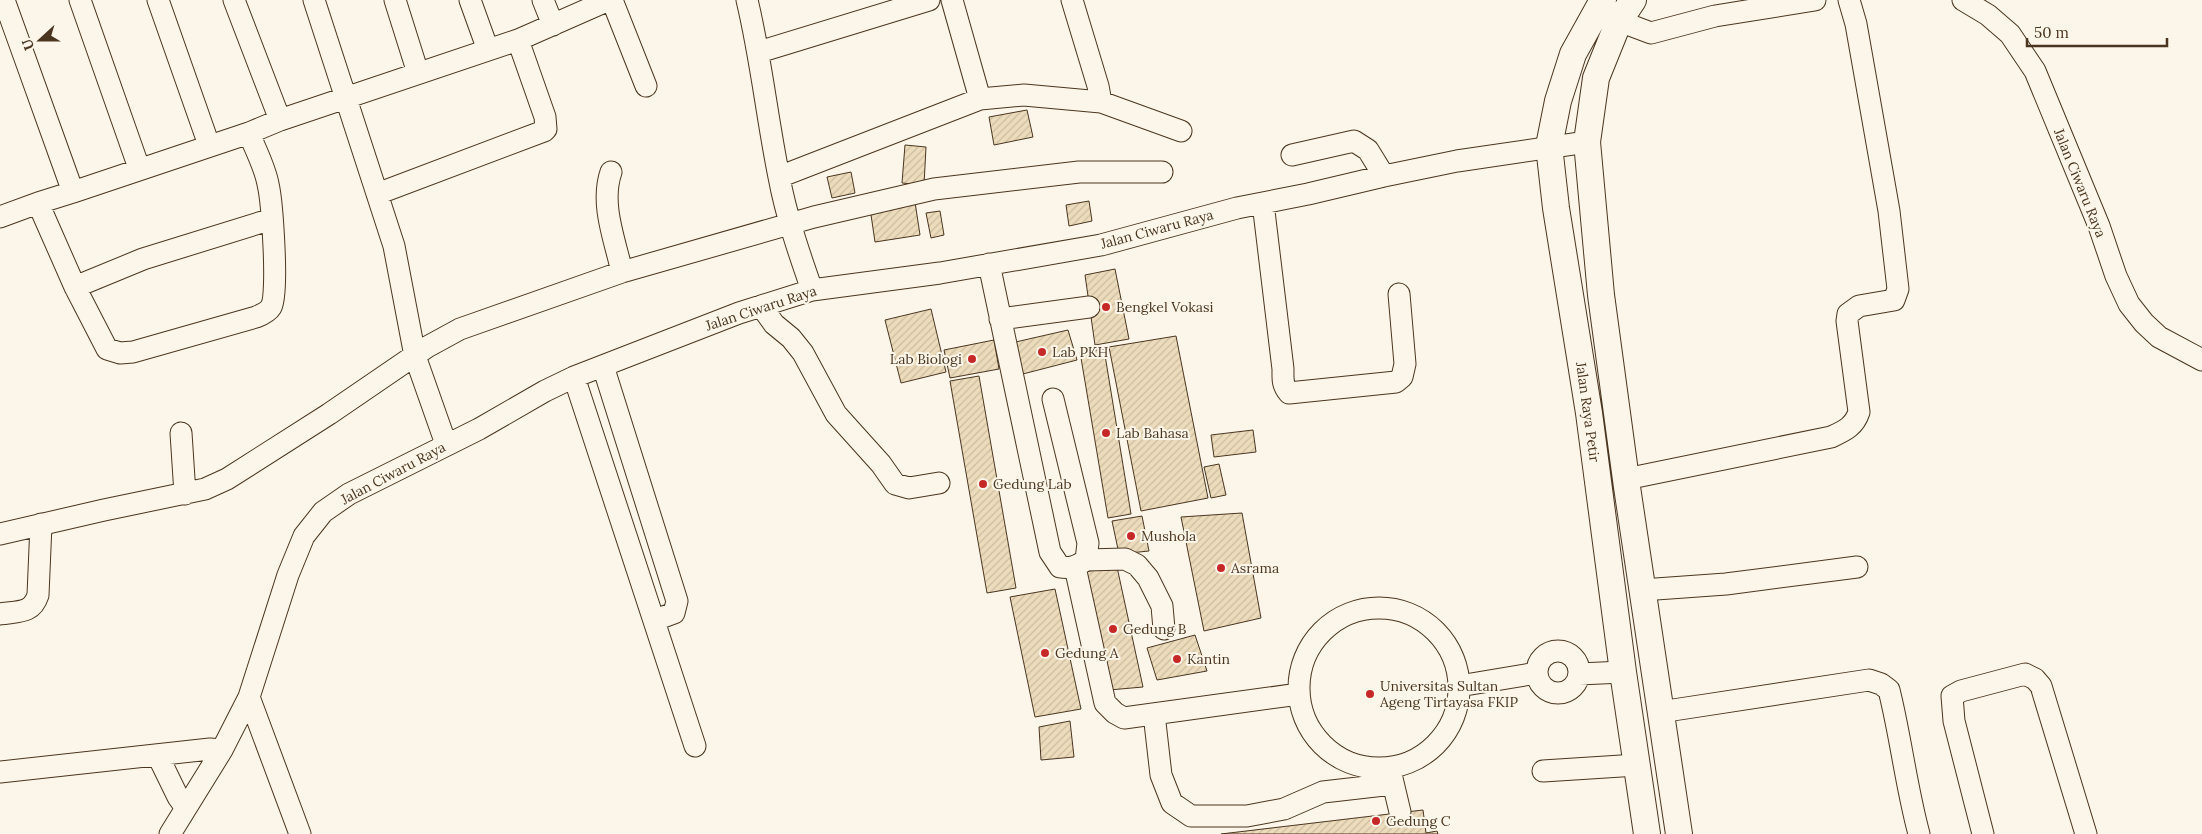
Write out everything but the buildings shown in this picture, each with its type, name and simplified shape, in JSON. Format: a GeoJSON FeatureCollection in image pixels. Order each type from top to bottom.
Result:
{"type":"FeatureCollection","features":[{"type":"Feature","properties":{"kind":"main road","name":"Jalan Raya Petir"},"geometry":{"type":"LineString","coordinates":[[1603,0],[1573,54],[1558,101],[1549,146],[1556,208],[1589,413],[1623,672],[1647,834]]}},
{"type":"Feature","properties":{"kind":"main road","name":"Jalan Raya Petir"},"geometry":{"type":"LineString","coordinates":[[1626,10],[1596,78],[1587,142],[1601,295],[1626,480],[1679,834]]}},
{"type":"Feature","properties":{"kind":"street"},"geometry":{"type":"LineString","coordinates":[[4,0],[73,192]]}},
{"type":"Feature","properties":{"kind":"street"},"geometry":{"type":"LineString","coordinates":[[80,0],[139,168]]}},
{"type":"Feature","properties":{"kind":"street"},"geometry":{"type":"LineString","coordinates":[[158,0],[209,145]]}},
{"type":"Feature","properties":{"kind":"street"},"geometry":{"type":"LineString","coordinates":[[234,0],[280,120]]}},
{"type":"Feature","properties":{"kind":"street"},"geometry":{"type":"LineString","coordinates":[[314,0],[394,246],[415,356],[446,444]]}},
{"type":"Feature","properties":{"kind":"street"},"geometry":{"type":"LineString","coordinates":[[395,0],[418,74]]}},
{"type":"Feature","properties":{"kind":"street"},"geometry":{"type":"LineString","coordinates":[[470,0],[488,50]]}},
{"type":"Feature","properties":{"kind":"street"},"geometry":{"type":"LineString","coordinates":[[543,0],[553,24]]}},
{"type":"Feature","properties":{"kind":"street"},"geometry":{"type":"LineString","coordinates":[[0,217],[139,168],[248,133],[346,97],[518,40],[611,0],[646,86]]}},
{"type":"Feature","properties":{"kind":"street"},"geometry":{"type":"LineString","coordinates":[[747,0],[759,52],[779,177],[790,224],[812,290]]}},
{"type":"Feature","properties":{"kind":"street"},"geometry":{"type":"LineString","coordinates":[[759,52],[929,0]]}},
{"type":"Feature","properties":{"kind":"street"},"geometry":{"type":"LineString","coordinates":[[952,0],[980,99]]}},
{"type":"Feature","properties":{"kind":"street"},"geometry":{"type":"LineString","coordinates":[[1072,0],[1101,102]]}},
{"type":"Feature","properties":{"kind":"street"},"geometry":{"type":"LineString","coordinates":[[1626,10],[1651,33],[1715,16],[1815,0]]}},
{"type":"Feature","properties":{"kind":"street"},"geometry":{"type":"LineString","coordinates":[[1626,480],[1831,437],[1847,430],[1857,419],[1859,412],[1846,321],[1848,314],[1859,306],[1894,300],[1898,289],[1888,211],[1856,24],[1849,0]]}},
{"type":"Feature","properties":{"kind":"street","name":"Jalan Ciwaru Raya"},"geometry":{"type":"LineString","coordinates":[[1963,0],[1988,15],[2010,34],[2035,71],[2129,304],[2144,323],[2159,337],[2202,360]]}},
{"type":"Feature","properties":{"kind":"street"},"geometry":{"type":"LineString","coordinates":[[377,194],[544,132],[546,129],[545,117],[518,40]]}},
{"type":"Feature","properties":{"kind":"street"},"geometry":{"type":"LineString","coordinates":[[779,177],[980,99],[1024,95],[1101,102],[1181,131]]}},
{"type":"Feature","properties":{"kind":"street"},"geometry":{"type":"LineString","coordinates":[[38,203],[75,287],[107,349],[120,353],[133,352],[256,317],[272,306],[275,292],[272,220],[268,183],[248,133]]}},
{"type":"Feature","properties":{"kind":"street"},"geometry":{"type":"LineString","coordinates":[[1292,155],[1354,141],[1368,150],[1384,176]]}},
{"type":"Feature","properties":{"kind":"street","name":"Jalan Ciwaru Raya"},"geometry":{"type":"LineString","coordinates":[[170,834],[222,750],[249,697],[288,575],[304,536],[323,512],[349,494],[479,429],[545,391],[574,377],[761,306],[812,290],[940,273],[1101,246],[1236,208],[1308,194],[1384,176],[1549,146],[1587,142]]}},
{"type":"Feature","properties":{"kind":"street"},"geometry":{"type":"LineString","coordinates":[[611,172],[607,187],[607,201],[622,272]]}},
{"type":"Feature","properties":{"kind":"street"},"geometry":{"type":"LineString","coordinates":[[0,534],[205,489],[227,478],[329,414],[427,347],[460,329],[622,272],[790,224],[934,189],[1079,172],[1162,172]]}},
{"type":"Feature","properties":{"kind":"street"},"geometry":{"type":"LineString","coordinates":[[1263,203],[1282,380],[1284,387],[1289,393],[1396,382],[1402,377],[1405,364],[1399,294]]}},
{"type":"Feature","properties":{"kind":"street"},"geometry":{"type":"LineString","coordinates":[[75,287],[143,259],[272,220]]}},
{"type":"Feature","properties":{"kind":"street"},"geometry":{"type":"LineString","coordinates":[[989,264],[1050,552],[1060,568],[1125,559],[1137,565],[1148,578],[1162,606],[1164,629]]}},
{"type":"Feature","properties":{"kind":"street"},"geometry":{"type":"LineString","coordinates":[[761,306],[774,324],[791,338],[803,353],[836,414],[881,464],[895,484],[909,488],[939,484]]}},
{"type":"Feature","properties":{"kind":"street"},"geometry":{"type":"LineString","coordinates":[[1000,319],[1088,307]]}},
{"type":"Feature","properties":{"kind":"street"},"geometry":{"type":"LineString","coordinates":[[603,366],[677,601],[674,613],[655,620]]}},
{"type":"Feature","properties":{"kind":"street"},"geometry":{"type":"LineString","coordinates":[[574,377],[695,746]]}},
{"type":"Feature","properties":{"kind":"street"},"geometry":{"type":"LineString","coordinates":[[1053,399],[1088,543],[1080,564],[1105,703],[1115,713],[1124,718],[1299,694]]}},
{"type":"Feature","properties":{"kind":"street"},"geometry":{"type":"LineString","coordinates":[[589,420],[617,411]]}},
{"type":"Feature","properties":{"kind":"street"},"geometry":{"type":"LineString","coordinates":[[181,433],[185,494]]}},
{"type":"Feature","properties":{"kind":"street"},"geometry":{"type":"LineString","coordinates":[[0,614],[32,608],[36,603],[41,524]]}},
{"type":"Feature","properties":{"kind":"street"},"geometry":{"type":"LineString","coordinates":[[1642,590],[1726,584],[1857,567]]}},
{"type":"Feature","properties":{"kind":"street"},"geometry":{"type":"LineString","coordinates":[[1154,714],[1162,775],[1172,803],[1191,816],[1247,816],[1284,809],[1324,792],[1391,776],[1422,756],[1442,738],[1455,714],[1459,686],[1453,656],[1436,631],[1412,614],[1397,609],[1382,607],[1353,611],[1327,626],[1316,637],[1305,657],[1299,679],[1299,694],[1307,724],[1326,748],[1352,764],[1391,776]]}},
{"type":"Feature","properties":{"kind":"street"},"geometry":{"type":"LineString","coordinates":[[1562,651],[1569,654],[1575,660],[1579,674],[1572,687],[1559,692],[1553,692],[1542,685],[1538,666],[1547,654],[1562,651]]}},
{"type":"Feature","properties":{"kind":"street"},"geometry":{"type":"LineString","coordinates":[[1579,674],[1623,672]]}},
{"type":"Feature","properties":{"kind":"street"},"geometry":{"type":"LineString","coordinates":[[1459,686],[1538,673]]}},
{"type":"Feature","properties":{"kind":"street"},"geometry":{"type":"LineString","coordinates":[[1983,834],[1954,721],[1952,696],[1961,691],[2025,674],[2035,679],[2041,686],[2086,834]]}},
{"type":"Feature","properties":{"kind":"street"},"geometry":{"type":"LineString","coordinates":[[1660,712],[1869,680],[1881,684],[1889,690],[1898,726],[1910,802],[1919,834]]}},
{"type":"Feature","properties":{"kind":"street"},"geometry":{"type":"LineString","coordinates":[[249,697],[300,834]]}},
{"type":"Feature","properties":{"kind":"street"},"geometry":{"type":"LineString","coordinates":[[0,772],[210,749],[222,750]]}},
{"type":"Feature","properties":{"kind":"street"},"geometry":{"type":"LineString","coordinates":[[158,756],[178,797],[186,808]]}},
{"type":"Feature","properties":{"kind":"street"},"geometry":{"type":"LineString","coordinates":[[1543,771],[1637,765]]}},
{"type":"Feature","properties":{"kind":"street"},"geometry":{"type":"LineString","coordinates":[[1391,776],[1400,812]]}},
{"type":"Feature","properties":{"kind":"place","name":"Bengkel Vokasi"},"geometry":{"type":"Point","coordinates":[1106,307]}},
{"type":"Feature","properties":{"kind":"place","name":"Lab PKH"},"geometry":{"type":"Point","coordinates":[1042,352]}},
{"type":"Feature","properties":{"kind":"place","name":"Lab Biologi"},"geometry":{"type":"Point","coordinates":[972,359]}},
{"type":"Feature","properties":{"kind":"place","name":"Lab Bahasa"},"geometry":{"type":"Point","coordinates":[1106,433]}},
{"type":"Feature","properties":{"kind":"place","name":"Gedung Lab"},"geometry":{"type":"Point","coordinates":[983,484]}},
{"type":"Feature","properties":{"kind":"place","name":"Mushola"},"geometry":{"type":"Point","coordinates":[1131,536]}},
{"type":"Feature","properties":{"kind":"place","name":"Asrama"},"geometry":{"type":"Point","coordinates":[1221,568]}},
{"type":"Feature","properties":{"kind":"place","name":"Gedung B"},"geometry":{"type":"Point","coordinates":[1113,629]}},
{"type":"Feature","properties":{"kind":"place","name":"Gedung A"},"geometry":{"type":"Point","coordinates":[1045,653]}},
{"type":"Feature","properties":{"kind":"place","name":"Kantin"},"geometry":{"type":"Point","coordinates":[1177,659]}},
{"type":"Feature","properties":{"kind":"place","name":"Universitas Sultan Ageng Tirtayasa FKIP"},"geometry":{"type":"Point","coordinates":[1370,694]}},
{"type":"Feature","properties":{"kind":"place","name":"Gedung C"},"geometry":{"type":"Point","coordinates":[1376,821]}}]}
